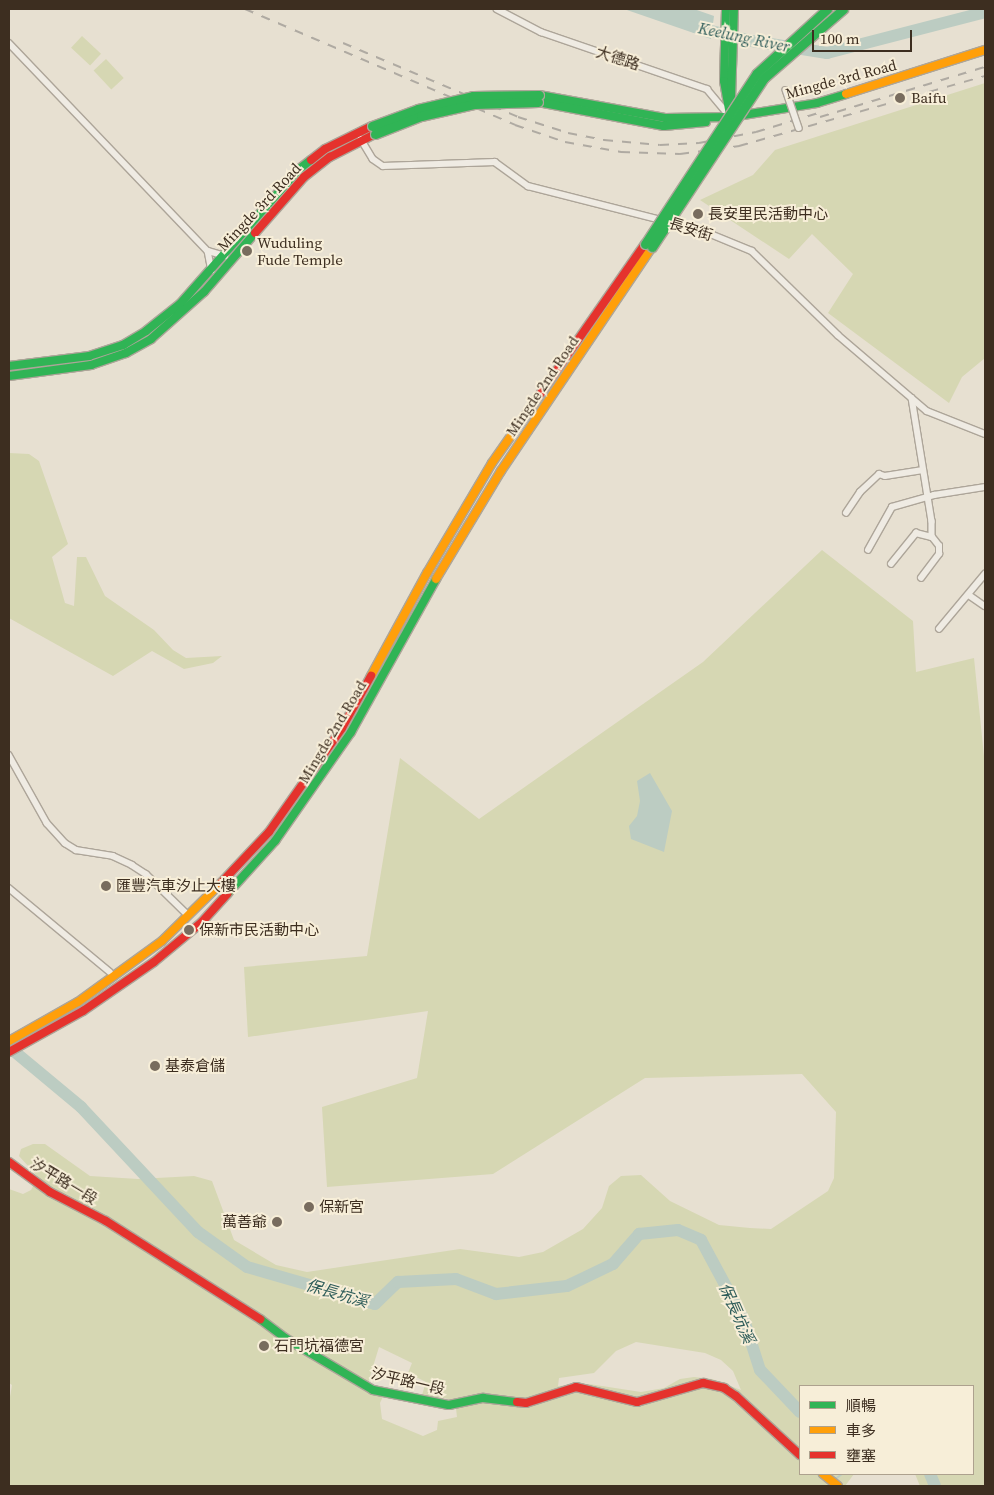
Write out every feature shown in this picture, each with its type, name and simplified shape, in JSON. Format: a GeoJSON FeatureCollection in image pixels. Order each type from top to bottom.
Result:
{"type":"FeatureCollection","features":[{"type":"Feature","properties":{"kind":"main road"},"geometry":{"type":"LineString","coordinates":[[726,9],[730,117]]}},
{"type":"Feature","properties":{"kind":"main road"},"geometry":{"type":"LineString","coordinates":[[728,81],[734,9]]}},
{"type":"Feature","properties":{"kind":"main road","name":"Mingde 2nd Road"},"geometry":{"type":"LineString","coordinates":[[9,1041],[78,1002],[162,941],[244,860],[291,801],[342,728],[427,573],[492,463],[649,246],[757,73],[827,9]]}},
{"type":"Feature","properties":{"kind":"main road","name":"Mingde 2nd Road"},"geometry":{"type":"LineString","coordinates":[[9,1052],[112,992],[176,944],[202,922],[246,875],[302,807],[351,732],[475,512],[649,246],[764,78],[843,9]]}},
{"type":"Feature","properties":{"kind":"main road","name":"Mingde 3rd Road"},"geometry":{"type":"LineString","coordinates":[[9,366],[89,356],[123,344],[146,331],[175,308],[211,269],[226,257],[298,170],[325,150],[418,109],[473,96],[539,98],[665,118],[730,117],[817,103],[985,50]]}},
{"type":"Feature","properties":{"kind":"main road","name":"Mingde 3rd Road"},"geometry":{"type":"LineString","coordinates":[[9,376],[91,365],[126,353],[176,319],[215,279],[226,257]]}},
{"type":"Feature","properties":{"kind":"main road","name":"汐平路一段"},"geometry":{"type":"LineString","coordinates":[[9,1162],[50,1192],[106,1221],[206,1287],[239,1302],[285,1338],[373,1390],[449,1405],[483,1398],[526,1403],[567,1387],[583,1387],[637,1402],[703,1383],[724,1388],[736,1396],[799,1454]]}},
{"type":"Feature","properties":{"kind":"main road"},"geometry":{"type":"LineString","coordinates":[[824,1475],[838,1486]]}},
{"type":"Feature","properties":{"kind":"street","name":"大德路"},"geometry":{"type":"LineString","coordinates":[[497,9],[541,32],[707,89],[730,117]]}},
{"type":"Feature","properties":{"kind":"street"},"geometry":{"type":"LineString","coordinates":[[9,43],[208,251],[226,257]]}},
{"type":"Feature","properties":{"kind":"street"},"geometry":{"type":"LineString","coordinates":[[786,90],[799,128]]}},
{"type":"Feature","properties":{"kind":"street","name":"長安街"},"geometry":{"type":"LineString","coordinates":[[360,136],[373,159],[383,166],[495,162],[528,186],[701,230],[752,251],[838,335],[927,411],[985,434]]}},
{"type":"Feature","properties":{"kind":"street"},"geometry":{"type":"LineString","coordinates":[[208,251],[215,279]]}},
{"type":"Feature","properties":{"kind":"street"},"geometry":{"type":"LineString","coordinates":[[912,398],[928,497],[932,537],[939,546],[939,554],[920,578]]}},
{"type":"Feature","properties":{"kind":"street"},"geometry":{"type":"LineString","coordinates":[[846,514],[860,492],[878,474],[886,476],[923,470]]}},
{"type":"Feature","properties":{"kind":"street"},"geometry":{"type":"LineString","coordinates":[[868,550],[892,508],[928,497],[985,487]]}},
{"type":"Feature","properties":{"kind":"street"},"geometry":{"type":"LineString","coordinates":[[891,564],[916,533],[932,537]]}},
{"type":"Feature","properties":{"kind":"street"},"geometry":{"type":"LineString","coordinates":[[939,629],[961,599],[969,595],[985,574]]}},
{"type":"Feature","properties":{"kind":"street"},"geometry":{"type":"LineString","coordinates":[[969,595],[985,606]]}},
{"type":"Feature","properties":{"kind":"street"},"geometry":{"type":"LineString","coordinates":[[9,755],[47,822],[65,843],[76,850],[113,856],[132,865],[146,874],[185,912]]}},
{"type":"Feature","properties":{"kind":"street"},"geometry":{"type":"LineString","coordinates":[[9,888],[110,972]]}},
{"type":"Feature","properties":{"kind":"green space"},"geometry":{"type":"Polygon","coordinates":[[[82,36],[101,54],[90,65],[71,48],[82,36]]]}},
{"type":"Feature","properties":{"kind":"green space"},"geometry":{"type":"Polygon","coordinates":[[[106,59],[124,78],[111,90],[94,71],[106,59]]]}},
{"type":"Feature","properties":{"kind":"green space"},"geometry":{"type":"Polygon","coordinates":[[[985,83],[985,358],[962,377],[949,403],[828,313],[853,274],[812,234],[789,259],[700,200],[753,175],[775,150],[985,83]]]}},
{"type":"Feature","properties":{"kind":"green space"},"geometry":{"type":"Polygon","coordinates":[[[9,453],[29,454],[39,461],[68,544],[52,557],[65,603],[74,606],[77,557],[86,557],[105,596],[154,630],[173,650],[186,658],[222,656],[213,663],[184,669],[152,651],[113,676],[9,618],[9,453]]]}},
{"type":"Feature","properties":{"kind":"green space"},"geometry":{"type":"Polygon","coordinates":[[[822,550],[913,621],[916,672],[974,658],[985,766],[985,1486],[920,1486],[915,1475],[974,1475],[974,1385],[799,1385],[799,1475],[853,1475],[845,1486],[9,1486],[9,1403],[12,1385],[9,1383],[9,1189],[23,1194],[31,1190],[38,1177],[19,1156],[21,1149],[33,1144],[45,1144],[90,1176],[138,1179],[194,1176],[212,1181],[234,1240],[276,1265],[307,1272],[460,1249],[519,1257],[543,1252],[583,1229],[602,1208],[609,1186],[621,1176],[641,1175],[670,1201],[719,1225],[750,1228],[771,1229],[828,1191],[834,1178],[836,1112],[802,1074],[645,1078],[493,1174],[327,1187],[322,1107],[417,1078],[428,1011],[248,1037],[244,967],[367,956],[400,758],[479,819],[703,662],[822,550]],[[636,1342],[616,1351],[594,1373],[559,1378],[558,1386],[589,1384],[641,1392],[664,1388],[680,1379],[694,1377],[712,1379],[741,1390],[733,1371],[721,1360],[705,1353],[636,1342]],[[379,1347],[368,1383],[386,1390],[380,1403],[382,1419],[423,1436],[437,1430],[438,1421],[457,1417],[455,1400],[422,1395],[426,1382],[408,1373],[412,1363],[379,1347]]]}},
{"type":"Feature","properties":{"kind":"shaded area"},"geometry":{"type":"Polygon","coordinates":[[[624,9],[694,9],[714,16],[711,39],[624,9]]]}},
{"type":"Feature","properties":{"kind":"shaded area"},"geometry":{"type":"Polygon","coordinates":[[[650,773],[672,811],[664,852],[631,839],[629,826],[637,816],[640,801],[637,781],[650,773]]]}},
{"type":"Feature","properties":{"kind":"waterway","name":"Keelung River"},"geometry":{"type":"LineString","coordinates":[[695,27],[752,41],[827,53],[985,12]]}},
{"type":"Feature","properties":{"kind":"waterway","name":"保長坑溪"},"geometry":{"type":"LineString","coordinates":[[9,1047],[81,1107],[198,1232],[247,1267],[375,1304],[398,1282],[456,1279],[496,1294],[567,1286],[613,1264],[639,1234],[678,1230],[701,1240],[744,1320],[760,1370],[799,1411]]}},
{"type":"Feature","properties":{"kind":"waterway","name":"保長坑溪"},"geometry":{"type":"LineString","coordinates":[[834,1480],[841,1475]]}},
{"type":"Feature","properties":{"kind":"waterway"},"geometry":{"type":"LineString","coordinates":[[930,1475],[935,1486]]}},
{"type":"Feature","properties":{"kind":"railway"},"geometry":{"type":"LineString","coordinates":[[245,9],[515,125],[565,142],[621,152],[680,154],[739,146],[985,76]]}},
{"type":"Feature","properties":{"kind":"railway"},"geometry":{"type":"LineString","coordinates":[[343,43],[518,117],[568,133],[604,140],[660,145],[699,143],[756,132],[825,111]]}},
{"type":"Feature","properties":{"kind":"railway"},"geometry":{"type":"LineString","coordinates":[[820,117],[985,67]]}},
{"type":"Feature","properties":{"kind":"traffic: fast"},"geometry":{"type":"LineString","coordinates":[[726,9],[724,81],[730,116]]}},
{"type":"Feature","properties":{"kind":"traffic: fast"},"geometry":{"type":"LineString","coordinates":[[731,99],[734,9]]}},
{"type":"Feature","properties":{"kind":"traffic: fast"},"geometry":{"type":"LineString","coordinates":[[645,244],[757,73],[827,9]]}},
{"type":"Feature","properties":{"kind":"traffic: fast"},"geometry":{"type":"LineString","coordinates":[[652,247],[764,78],[843,9]]}},
{"type":"Feature","properties":{"kind":"traffic: fast"},"geometry":{"type":"LineString","coordinates":[[539,95],[665,118],[731,117],[817,103],[846,94]]}},
{"type":"Feature","properties":{"kind":"traffic: fast"},"geometry":{"type":"LineString","coordinates":[[372,126],[418,109],[473,96],[539,95]]}},
{"type":"Feature","properties":{"kind":"traffic: fast"},"geometry":{"type":"LineString","coordinates":[[538,102],[664,126],[706,122]]}},
{"type":"Feature","properties":{"kind":"traffic: fast"},"geometry":{"type":"LineString","coordinates":[[375,134],[421,116],[474,104],[538,102]]}},
{"type":"Feature","properties":{"kind":"traffic: fast"},"geometry":{"type":"LineString","coordinates":[[9,366],[89,356],[123,345],[146,331],[180,304],[298,170],[311,160]]}},
{"type":"Feature","properties":{"kind":"traffic: fast"},"geometry":{"type":"LineString","coordinates":[[9,376],[91,365],[126,353],[151,339],[204,292],[255,233]]}},
{"type":"Feature","properties":{"kind":"traffic: fast"},"geometry":{"type":"LineString","coordinates":[[227,894],[275,841],[351,732],[436,579]]}},
{"type":"Feature","properties":{"kind":"traffic: fast"},"geometry":{"type":"LineString","coordinates":[[260,1319],[285,1338],[373,1390],[449,1405],[483,1398],[517,1402]]}},
{"type":"Feature","properties":{"kind":"traffic: slow"},"geometry":{"type":"LineString","coordinates":[[846,94],[985,50]]}},
{"type":"Feature","properties":{"kind":"traffic: slow"},"geometry":{"type":"LineString","coordinates":[[436,579],[501,471],[652,247]]}},
{"type":"Feature","properties":{"kind":"traffic: slow"},"geometry":{"type":"LineString","coordinates":[[371,676],[427,573],[492,463],[520,423]]}},
{"type":"Feature","properties":{"kind":"traffic: slow"},"geometry":{"type":"LineString","coordinates":[[9,1041],[78,1002],[162,941],[221,883]]}},
{"type":"Feature","properties":{"kind":"traffic: slow"},"geometry":{"type":"LineString","coordinates":[[824,1475],[838,1486]]}},
{"type":"Feature","properties":{"kind":"traffic: jam"},"geometry":{"type":"LineString","coordinates":[[311,160],[325,149],[372,126]]}},
{"type":"Feature","properties":{"kind":"traffic: jam"},"geometry":{"type":"LineString","coordinates":[[255,233],[304,177],[330,157],[375,134]]}},
{"type":"Feature","properties":{"kind":"traffic: jam"},"geometry":{"type":"LineString","coordinates":[[520,423],[645,244]]}},
{"type":"Feature","properties":{"kind":"traffic: jam"},"geometry":{"type":"LineString","coordinates":[[221,883],[269,832],[342,728],[371,676]]}},
{"type":"Feature","properties":{"kind":"traffic: jam"},"geometry":{"type":"LineString","coordinates":[[9,1052],[83,1011],[154,962],[202,922],[227,894]]}},
{"type":"Feature","properties":{"kind":"traffic: jam"},"geometry":{"type":"LineString","coordinates":[[9,1162],[50,1192],[106,1221],[260,1319]]}},
{"type":"Feature","properties":{"kind":"traffic: jam"},"geometry":{"type":"LineString","coordinates":[[517,1402],[526,1403],[576,1387],[637,1402],[703,1383],[724,1388],[736,1396],[799,1454]]}},
{"type":"Feature","properties":{"kind":"place","name":"Baifu"},"geometry":{"type":"Point","coordinates":[900,98]}},
{"type":"Feature","properties":{"kind":"place","name":"長安里民活動中心"},"geometry":{"type":"Point","coordinates":[698,214]}},
{"type":"Feature","properties":{"kind":"place","name":"Wuduling Fude Temple"},"geometry":{"type":"Point","coordinates":[247,251]}},
{"type":"Feature","properties":{"kind":"place","name":"匯豐汽車汐止大樓"},"geometry":{"type":"Point","coordinates":[106,886]}},
{"type":"Feature","properties":{"kind":"place","name":"保新市民活動中心"},"geometry":{"type":"Point","coordinates":[189,930]}},
{"type":"Feature","properties":{"kind":"place","name":"基泰倉儲"},"geometry":{"type":"Point","coordinates":[155,1066]}},
{"type":"Feature","properties":{"kind":"place","name":"保新宮"},"geometry":{"type":"Point","coordinates":[309,1207]}},
{"type":"Feature","properties":{"kind":"place","name":"萬善爺"},"geometry":{"type":"Point","coordinates":[277,1222]}},
{"type":"Feature","properties":{"kind":"place","name":"石門坑福德宮"},"geometry":{"type":"Point","coordinates":[264,1346]}}]}
